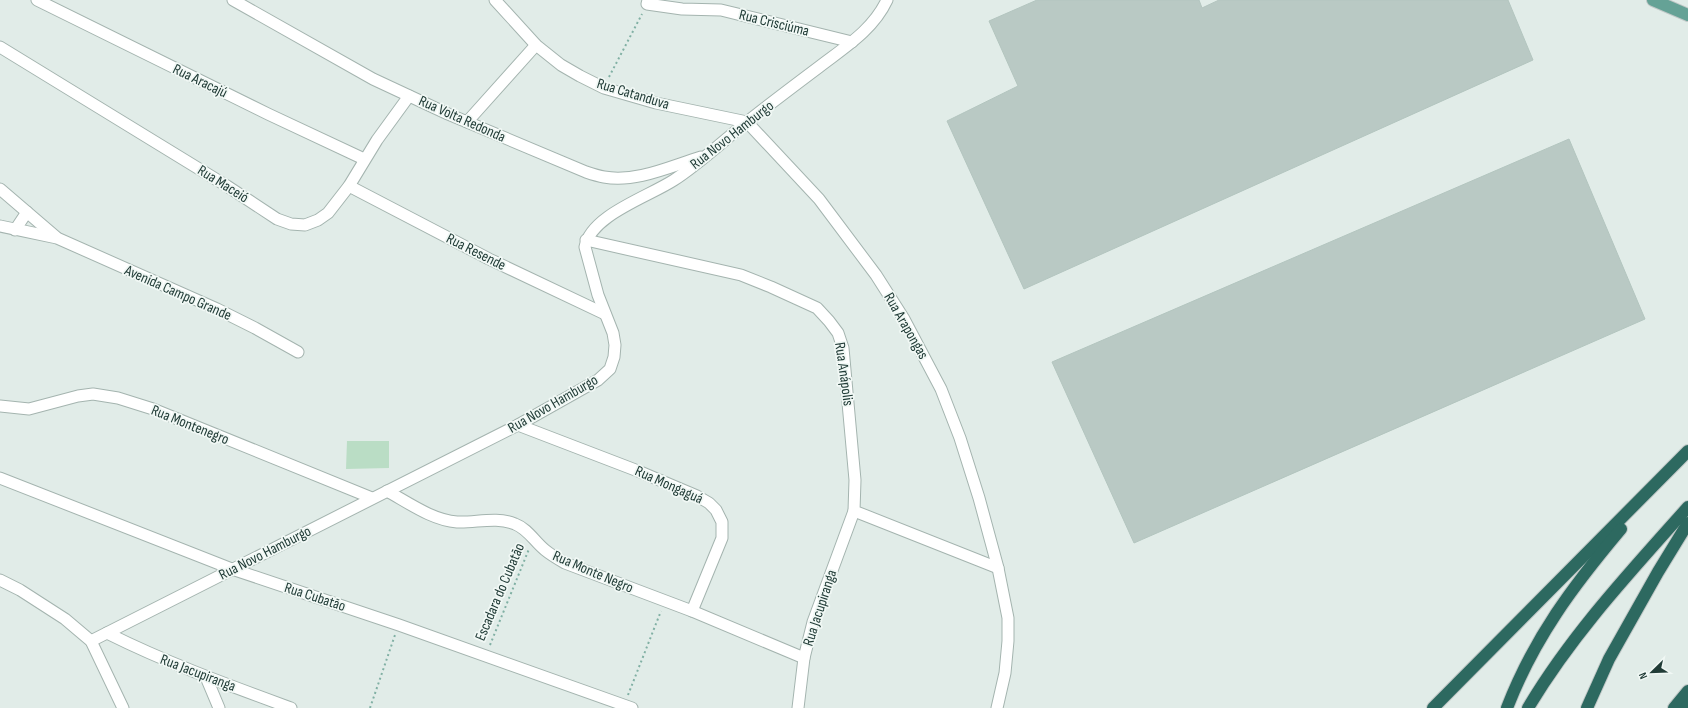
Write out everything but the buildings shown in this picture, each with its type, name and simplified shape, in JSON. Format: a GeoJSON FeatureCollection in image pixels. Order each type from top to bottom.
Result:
{"type":"FeatureCollection","features":[{"type":"Feature","properties":{"kind":"highway"},"geometry":{"type":"LineString","coordinates":[[1433,708],[1688,451]]}},
{"type":"Feature","properties":{"kind":"highway"},"geometry":{"type":"LineString","coordinates":[[1507,708],[1533,651],[1558,610],[1584,573],[1673,467]]}},
{"type":"Feature","properties":{"kind":"highway"},"geometry":{"type":"LineString","coordinates":[[1528,708],[1547,677],[1576,637],[1619,585],[1688,507]]}},
{"type":"Feature","properties":{"kind":"highway"},"geometry":{"type":"LineString","coordinates":[[1587,708],[1616,647],[1658,572],[1688,523]]}},
{"type":"Feature","properties":{"kind":"highway"},"geometry":{"type":"LineString","coordinates":[[1674,708],[1688,691]]}},
{"type":"Feature","properties":{"kind":"main road"},"geometry":{"type":"LineString","coordinates":[[1653,0],[1688,15]]}},
{"type":"Feature","properties":{"kind":"street","name":"Rua Aracajú"},"geometry":{"type":"LineString","coordinates":[[37,0],[261,111],[364,159]]}},
{"type":"Feature","properties":{"kind":"street","name":"Rua Volta Redonda"},"geometry":{"type":"LineString","coordinates":[[233,0],[373,79],[467,122],[556,160],[604,177],[625,178],[706,156]]}},
{"type":"Feature","properties":{"kind":"street","name":"Rua Catanduva"},"geometry":{"type":"LineString","coordinates":[[495,0],[536,45],[561,65],[604,88],[656,103],[747,122]]}},
{"type":"Feature","properties":{"kind":"street","name":"Rua Novo Hamburgo"},"geometry":{"type":"LineString","coordinates":[[91,641],[518,425],[598,380],[610,369],[616,345],[588,263],[585,247],[586,240],[595,228],[605,218],[673,181],[747,122],[852,42],[871,25],[881,13],[887,0]]}},
{"type":"Feature","properties":{"kind":"street","name":"Rua Crisciúma"},"geometry":{"type":"LineString","coordinates":[[648,2],[682,10],[721,10],[852,42]]}},
{"type":"Feature","properties":{"kind":"street"},"geometry":{"type":"LineString","coordinates":[[467,122],[536,45]]}},
{"type":"Feature","properties":{"kind":"street","name":"Rua Maceió"},"geometry":{"type":"LineString","coordinates":[[0,48],[227,186],[277,219],[290,224],[305,224],[318,220],[328,213],[349,186],[364,159],[409,96]]}},
{"type":"Feature","properties":{"kind":"street","name":"Rua Arapongas"},"geometry":{"type":"LineString","coordinates":[[747,122],[819,199],[876,275],[904,319],[941,389],[960,438],[979,498],[998,568],[1008,618],[1008,641],[1005,673],[997,708]]}},
{"type":"Feature","properties":{"kind":"street","name":"Rua Resende"},"geometry":{"type":"LineString","coordinates":[[349,186],[489,259],[605,314]]}},
{"type":"Feature","properties":{"kind":"street"},"geometry":{"type":"LineString","coordinates":[[0,189],[57,238]]}},
{"type":"Feature","properties":{"kind":"street"},"geometry":{"type":"LineString","coordinates":[[15,230],[27,212]]}},
{"type":"Feature","properties":{"kind":"street"},"geometry":{"type":"LineString","coordinates":[[0,226],[57,238]]}},
{"type":"Feature","properties":{"kind":"street","name":"Avenida Campo Grande"},"geometry":{"type":"LineString","coordinates":[[57,238],[217,309],[298,352]]}},
{"type":"Feature","properties":{"kind":"street","name":"Rua Anápolis"},"geometry":{"type":"LineString","coordinates":[[586,240],[741,275],[816,308],[829,321],[838,333],[843,348],[855,480],[854,511]]}},
{"type":"Feature","properties":{"kind":"street","name":"Rua Montenegro"},"geometry":{"type":"LineString","coordinates":[[0,406],[29,409],[78,396],[93,394],[118,398],[153,409],[372,498]]}},
{"type":"Feature","properties":{"kind":"street","name":"Rua Mongaguá"},"geometry":{"type":"LineString","coordinates":[[518,425],[684,490],[709,503],[716,510],[722,522],[722,538],[692,611]]}},
{"type":"Feature","properties":{"kind":"street","name":"Rua Cubatão"},"geometry":{"type":"LineString","coordinates":[[0,478],[232,570],[399,625],[628,707]]}},
{"type":"Feature","properties":{"kind":"street","name":"Rua Monte Negro"},"geometry":{"type":"LineString","coordinates":[[388,491],[426,513],[444,520],[457,522],[490,520],[505,521],[525,530],[543,549],[565,563],[692,611],[804,658]]}},
{"type":"Feature","properties":{"kind":"street"},"geometry":{"type":"LineString","coordinates":[[854,511],[998,568]]}},
{"type":"Feature","properties":{"kind":"street","name":"Rua Jacupiranga"},"geometry":{"type":"LineString","coordinates":[[798,708],[804,658],[813,622],[854,511]]}},
{"type":"Feature","properties":{"kind":"street"},"geometry":{"type":"LineString","coordinates":[[0,580],[20,590],[66,619],[91,641],[123,708]]}},
{"type":"Feature","properties":{"kind":"street","name":"Rua Jacupiranga"},"geometry":{"type":"LineString","coordinates":[[107,633],[156,657],[291,708]]}},
{"type":"Feature","properties":{"kind":"street"},"geometry":{"type":"LineString","coordinates":[[206,677],[219,708]]}},
{"type":"Feature","properties":{"kind":"path"},"geometry":{"type":"LineString","coordinates":[[604,88],[648,2]]}},
{"type":"Feature","properties":{"kind":"path","name":"Escadara do Cubatão"},"geometry":{"type":"LineString","coordinates":[[485,656],[534,538]]}},
{"type":"Feature","properties":{"kind":"path"},"geometry":{"type":"LineString","coordinates":[[628,707],[664,601]]}},
{"type":"Feature","properties":{"kind":"path"},"geometry":{"type":"LineString","coordinates":[[370,708],[399,625]]}},
{"type":"Feature","properties":{"kind":"green space"},"geometry":{"type":"Polygon","coordinates":[[[347,441],[389,441],[389,468],[346,469],[347,441]]]}}]}
